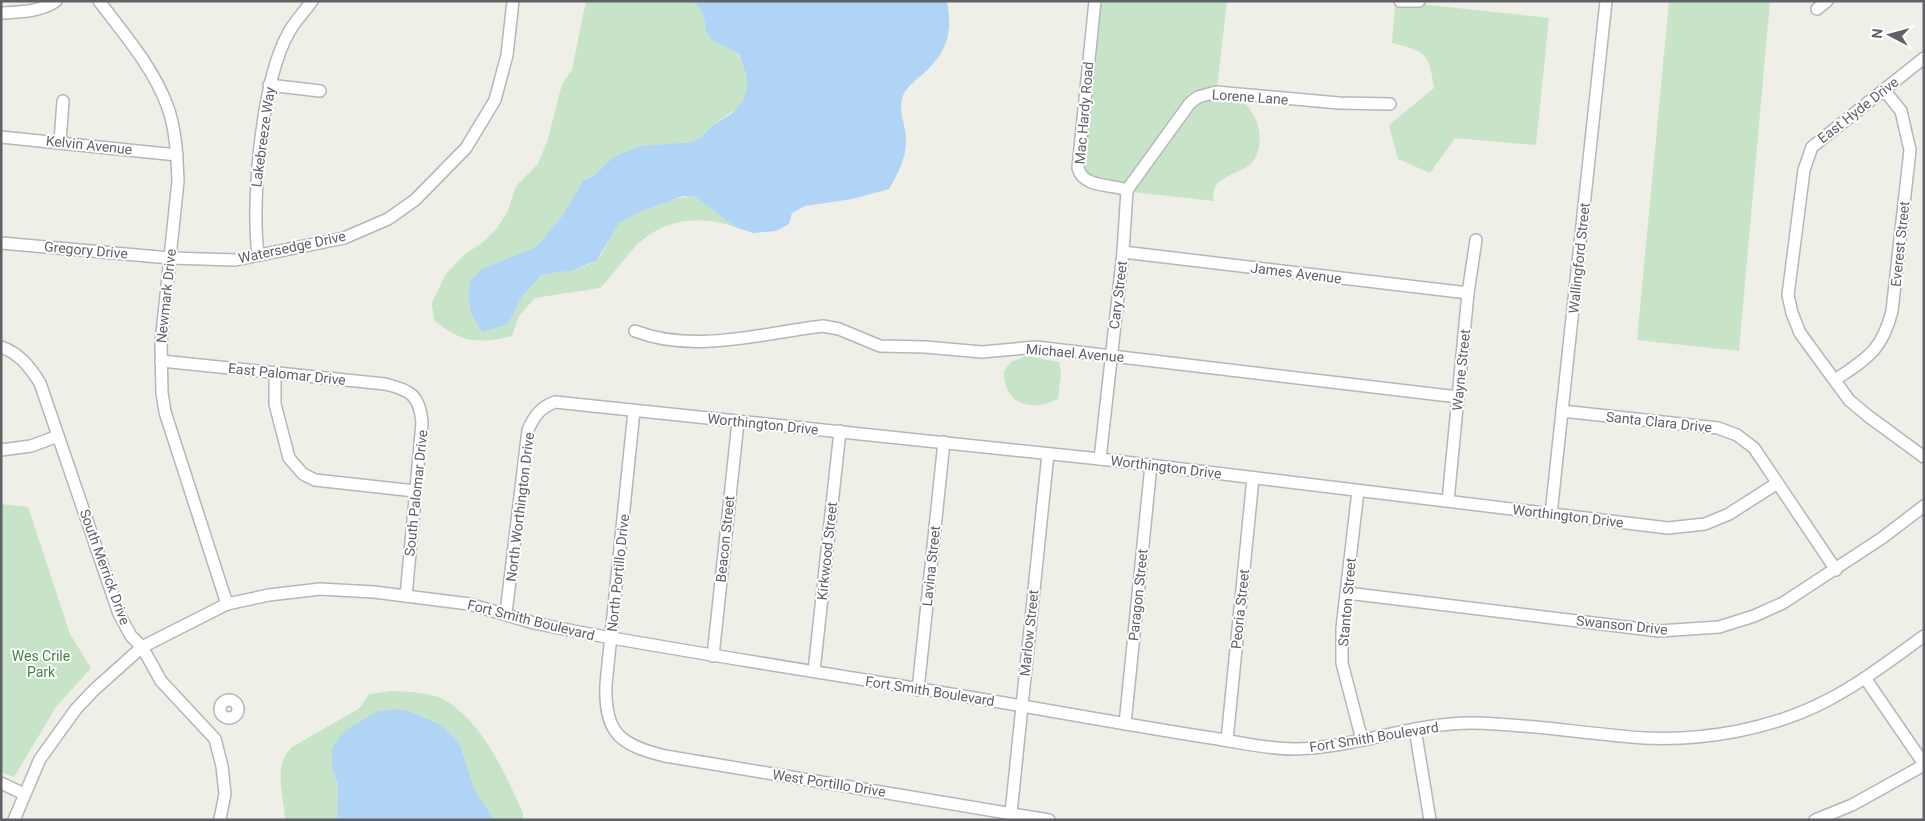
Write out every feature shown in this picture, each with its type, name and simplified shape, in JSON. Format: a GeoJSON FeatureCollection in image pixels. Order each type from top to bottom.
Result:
{"type":"FeatureCollection","features":[{"type":"Feature","properties":{"kind":"street"},"geometry":{"type":"LineString","coordinates":[[1,13],[22,12],[48,6],[56,1]]}},
{"type":"Feature","properties":{"kind":"street","name":"Newmark Drive"},"geometry":{"type":"LineString","coordinates":[[99,1],[146,65],[168,106],[177,155],[178,181],[161,361],[162,393],[165,412],[226,604]]}},
{"type":"Feature","properties":{"kind":"street","name":"Lakebreeze Way"},"geometry":{"type":"LineString","coordinates":[[258,254],[255,196],[269,85],[289,32],[312,1]]}},
{"type":"Feature","properties":{"kind":"street","name":"Watersedge Drive"},"geometry":{"type":"LineString","coordinates":[[170,258],[235,260],[344,238],[388,219],[415,200],[466,148],[495,100],[507,55],[513,1]]}},
{"type":"Feature","properties":{"kind":"street","name":"Mac Hardy Road"},"geometry":{"type":"LineString","coordinates":[[1096,1],[1078,168],[1084,179],[1127,190]]}},
{"type":"Feature","properties":{"kind":"street"},"geometry":{"type":"LineString","coordinates":[[1400,1],[1419,1]]}},
{"type":"Feature","properties":{"kind":"street","name":"Wallingford Street"},"geometry":{"type":"LineString","coordinates":[[1551,514],[1606,1]]}},
{"type":"Feature","properties":{"kind":"street"},"geometry":{"type":"LineString","coordinates":[[1817,9],[1826,1]]}},
{"type":"Feature","properties":{"kind":"street","name":"East Hyde Drive"},"geometry":{"type":"LineString","coordinates":[[1924,58],[1812,147],[1804,170],[1788,295],[1792,313],[1800,333],[1849,400],[1924,457]]}},
{"type":"Feature","properties":{"kind":"street"},"geometry":{"type":"LineString","coordinates":[[269,85],[320,90]]}},
{"type":"Feature","properties":{"kind":"street","name":"Everest Street"},"geometry":{"type":"LineString","coordinates":[[1834,380],[1878,347],[1887,332],[1892,312],[1910,150],[1901,111],[1884,90]]}},
{"type":"Feature","properties":{"kind":"street","name":"Lorene Lane"},"geometry":{"type":"LineString","coordinates":[[1127,190],[1190,103],[1205,94],[1216,92],[1329,103],[1390,104]]}},
{"type":"Feature","properties":{"kind":"street"},"geometry":{"type":"LineString","coordinates":[[60,142],[63,101]]}},
{"type":"Feature","properties":{"kind":"street","name":"Kelvin Avenue"},"geometry":{"type":"LineString","coordinates":[[1,137],[177,155]]}},
{"type":"Feature","properties":{"kind":"street","name":"Cary Street"},"geometry":{"type":"LineString","coordinates":[[1100,459],[1123,252],[1127,190]]}},
{"type":"Feature","properties":{"kind":"street","name":"Wayne Street"},"geometry":{"type":"LineString","coordinates":[[1448,501],[1468,294],[1476,240]]}},
{"type":"Feature","properties":{"kind":"street","name":"Gregory Drive"},"geometry":{"type":"LineString","coordinates":[[1,243],[170,258]]}},
{"type":"Feature","properties":{"kind":"street","name":"James Avenue"},"geometry":{"type":"LineString","coordinates":[[1123,252],[1468,294]]}},
{"type":"Feature","properties":{"kind":"street","name":"Michael Avenue"},"geometry":{"type":"LineString","coordinates":[[635,331],[647,335],[694,341],[823,326],[839,329],[880,346],[925,347],[982,352],[1036,347],[1458,397]]}},
{"type":"Feature","properties":{"kind":"street","name":"South Merrick Drive"},"geometry":{"type":"LineString","coordinates":[[1,347],[19,356],[31,368],[40,383],[119,614],[131,636],[142,647],[161,681],[208,728],[215,739],[222,766],[225,794],[220,819]]}},
{"type":"Feature","properties":{"kind":"street","name":"East Palomar Drive"},"geometry":{"type":"LineString","coordinates":[[161,361],[385,384],[412,394]]}},
{"type":"Feature","properties":{"kind":"street"},"geometry":{"type":"LineString","coordinates":[[275,373],[274,404],[289,458],[303,474],[315,480],[415,492]]}},
{"type":"Feature","properties":{"kind":"street","name":"South Palomar Drive"},"geometry":{"type":"LineString","coordinates":[[406,596],[422,423],[419,401],[412,394]]}},
{"type":"Feature","properties":{"kind":"street","name":"Worthington Drive"},"geometry":{"type":"LineString","coordinates":[[545,406],[555,402],[944,442],[1100,459],[1668,528],[1705,524],[1729,514],[1776,484]]}},
{"type":"Feature","properties":{"kind":"street","name":"North Worthington Drive"},"geometry":{"type":"LineString","coordinates":[[506,613],[528,430],[534,417],[545,406]]}},
{"type":"Feature","properties":{"kind":"street","name":"North Portillo Drive"},"geometry":{"type":"LineString","coordinates":[[614,733],[608,720],[605,705],[634,411]]}},
{"type":"Feature","properties":{"kind":"street","name":"Santa Clara Drive"},"geometry":{"type":"LineString","coordinates":[[1562,411],[1718,428],[1737,435],[1754,448],[1776,484],[1836,570]]}},
{"type":"Feature","properties":{"kind":"street","name":"Beacon Street"},"geometry":{"type":"LineString","coordinates":[[713,656],[738,422]]}},
{"type":"Feature","properties":{"kind":"street","name":"Kirkwood Street"},"geometry":{"type":"LineString","coordinates":[[814,671],[840,431]]}},
{"type":"Feature","properties":{"kind":"street"},"geometry":{"type":"LineString","coordinates":[[1,450],[31,446],[58,436]]}},
{"type":"Feature","properties":{"kind":"street","name":"Lavina Street"},"geometry":{"type":"LineString","coordinates":[[918,690],[944,442]]}},
{"type":"Feature","properties":{"kind":"street","name":"Marlow Street"},"geometry":{"type":"LineString","coordinates":[[1011,813],[1048,454]]}},
{"type":"Feature","properties":{"kind":"street","name":"Paragon Street"},"geometry":{"type":"LineString","coordinates":[[1125,724],[1151,466]]}},
{"type":"Feature","properties":{"kind":"street","name":"Peoria Street"},"geometry":{"type":"LineString","coordinates":[[1227,740],[1253,478]]}},
{"type":"Feature","properties":{"kind":"street","name":"Stanton Street"},"geometry":{"type":"LineString","coordinates":[[1358,491],[1342,628],[1342,663],[1362,740]]}},
{"type":"Feature","properties":{"kind":"street","name":"Swanson Drive"},"geometry":{"type":"LineString","coordinates":[[1347,593],[1659,631],[1719,627],[1754,616],[1783,603],[1836,570],[1911,518],[1924,506]]}},
{"type":"Feature","properties":{"kind":"street","name":"Fort Smith Boulevard"},"geometry":{"type":"LineString","coordinates":[[14,820],[40,759],[76,709],[114,671],[142,647],[226,604],[269,595],[320,589],[406,596],[469,604],[506,613],[534,623],[713,656],[814,671],[1125,724],[1293,749],[1362,740],[1415,729],[1467,723],[1511,724],[1646,738],[1686,737],[1725,733],[1759,726],[1825,702],[1865,678],[1924,636]]}},
{"type":"Feature","properties":{"kind":"street"},"geometry":{"type":"LineString","coordinates":[[1815,820],[1852,805],[1924,764],[1865,678]]}},
{"type":"Feature","properties":{"kind":"street"},"geometry":{"type":"LineString","coordinates":[[208,728],[223,716]]}},
{"type":"Feature","properties":{"kind":"street"},"geometry":{"type":"LineString","coordinates":[[1415,729],[1430,820]]}},
{"type":"Feature","properties":{"kind":"street","name":"West Portillo Drive"},"geometry":{"type":"LineString","coordinates":[[614,733],[627,743],[642,750],[665,756],[1049,820]]}},
{"type":"Feature","properties":{"kind":"street"},"geometry":{"type":"LineString","coordinates":[[1,783],[24,794]]}},
{"type":"Feature","properties":{"kind":"green space"},"geometry":{"type":"Polygon","coordinates":[[[586,1],[693,1],[703,14],[706,31],[738,54],[746,75],[747,87],[743,101],[737,108],[712,126],[700,138],[692,142],[639,146],[612,158],[595,175],[583,181],[562,216],[536,247],[482,269],[508,324],[520,299],[538,279],[554,272],[579,268],[594,262],[601,254],[618,224],[644,210],[680,198],[696,197],[735,227],[722,223],[695,220],[669,225],[657,230],[635,247],[600,288],[535,298],[519,316],[512,336],[479,341],[470,340],[444,328],[434,320],[432,303],[445,275],[465,254],[482,243],[497,228],[507,213],[516,186],[538,164],[548,139],[562,84],[572,70],[586,1]]]}},
{"type":"Feature","properties":{"kind":"green space"},"geometry":{"type":"Polygon","coordinates":[[[1100,1],[1227,1],[1217,88],[1204,91],[1126,185],[1092,179],[1082,168],[1100,1]]]}},
{"type":"Feature","properties":{"kind":"green space"},"geometry":{"type":"Polygon","coordinates":[[[1669,1],[1770,1],[1739,351],[1637,340],[1669,1]]]}},
{"type":"Feature","properties":{"kind":"green space"},"geometry":{"type":"Polygon","coordinates":[[[1421,4],[1549,18],[1536,145],[1455,138],[1430,173],[1398,159],[1389,125],[1434,88],[1430,67],[1424,55],[1392,43],[1395,5],[1421,4]]]}},
{"type":"Feature","properties":{"kind":"green space"},"geometry":{"type":"Polygon","coordinates":[[[1217,96],[1236,98],[1250,109],[1255,117],[1260,136],[1257,153],[1253,161],[1242,170],[1227,176],[1216,186],[1214,201],[1132,192],[1193,106],[1201,100],[1217,96]]]}},
{"type":"Feature","properties":{"kind":"green space"},"geometry":{"type":"Polygon","coordinates":[[[1026,356],[1059,362],[1061,373],[1058,399],[1048,403],[1029,405],[1020,403],[1008,391],[1004,371],[1011,362],[1026,356]]]}},
{"type":"Feature","properties":{"kind":"green space","name":"Wes Crile Park"},"geometry":{"type":"Polygon","coordinates":[[[1,504],[28,507],[70,634],[91,668],[56,707],[14,777],[1,772],[1,504]]]}},
{"type":"Feature","properties":{"kind":"green space"},"geometry":{"type":"Polygon","coordinates":[[[392,691],[435,696],[448,702],[461,713],[484,738],[493,753],[523,813],[523,820],[495,820],[475,791],[459,742],[424,717],[398,709],[332,768],[338,785],[337,820],[285,820],[281,772],[282,763],[292,747],[360,708],[369,694],[392,691]]]}},
{"type":"Feature","properties":{"kind":"water"},"geometry":{"type":"Polygon","coordinates":[[[693,1],[947,1],[949,23],[943,50],[931,66],[904,93],[901,112],[906,136],[906,148],[900,167],[889,189],[852,199],[805,206],[792,213],[789,224],[776,231],[753,233],[735,227],[696,197],[683,196],[637,213],[619,223],[596,261],[571,271],[555,272],[541,276],[522,296],[508,324],[483,332],[472,314],[469,296],[470,281],[482,269],[536,247],[562,216],[583,181],[595,175],[612,158],[639,146],[692,142],[731,114],[743,101],[747,87],[746,75],[739,54],[711,39],[706,31],[703,14],[693,1]]]}},
{"type":"Feature","properties":{"kind":"water"},"geometry":{"type":"Polygon","coordinates":[[[398,709],[411,712],[441,725],[459,742],[475,791],[495,820],[337,820],[338,785],[332,768],[332,749],[338,739],[349,728],[378,711],[398,709]]]}}]}
